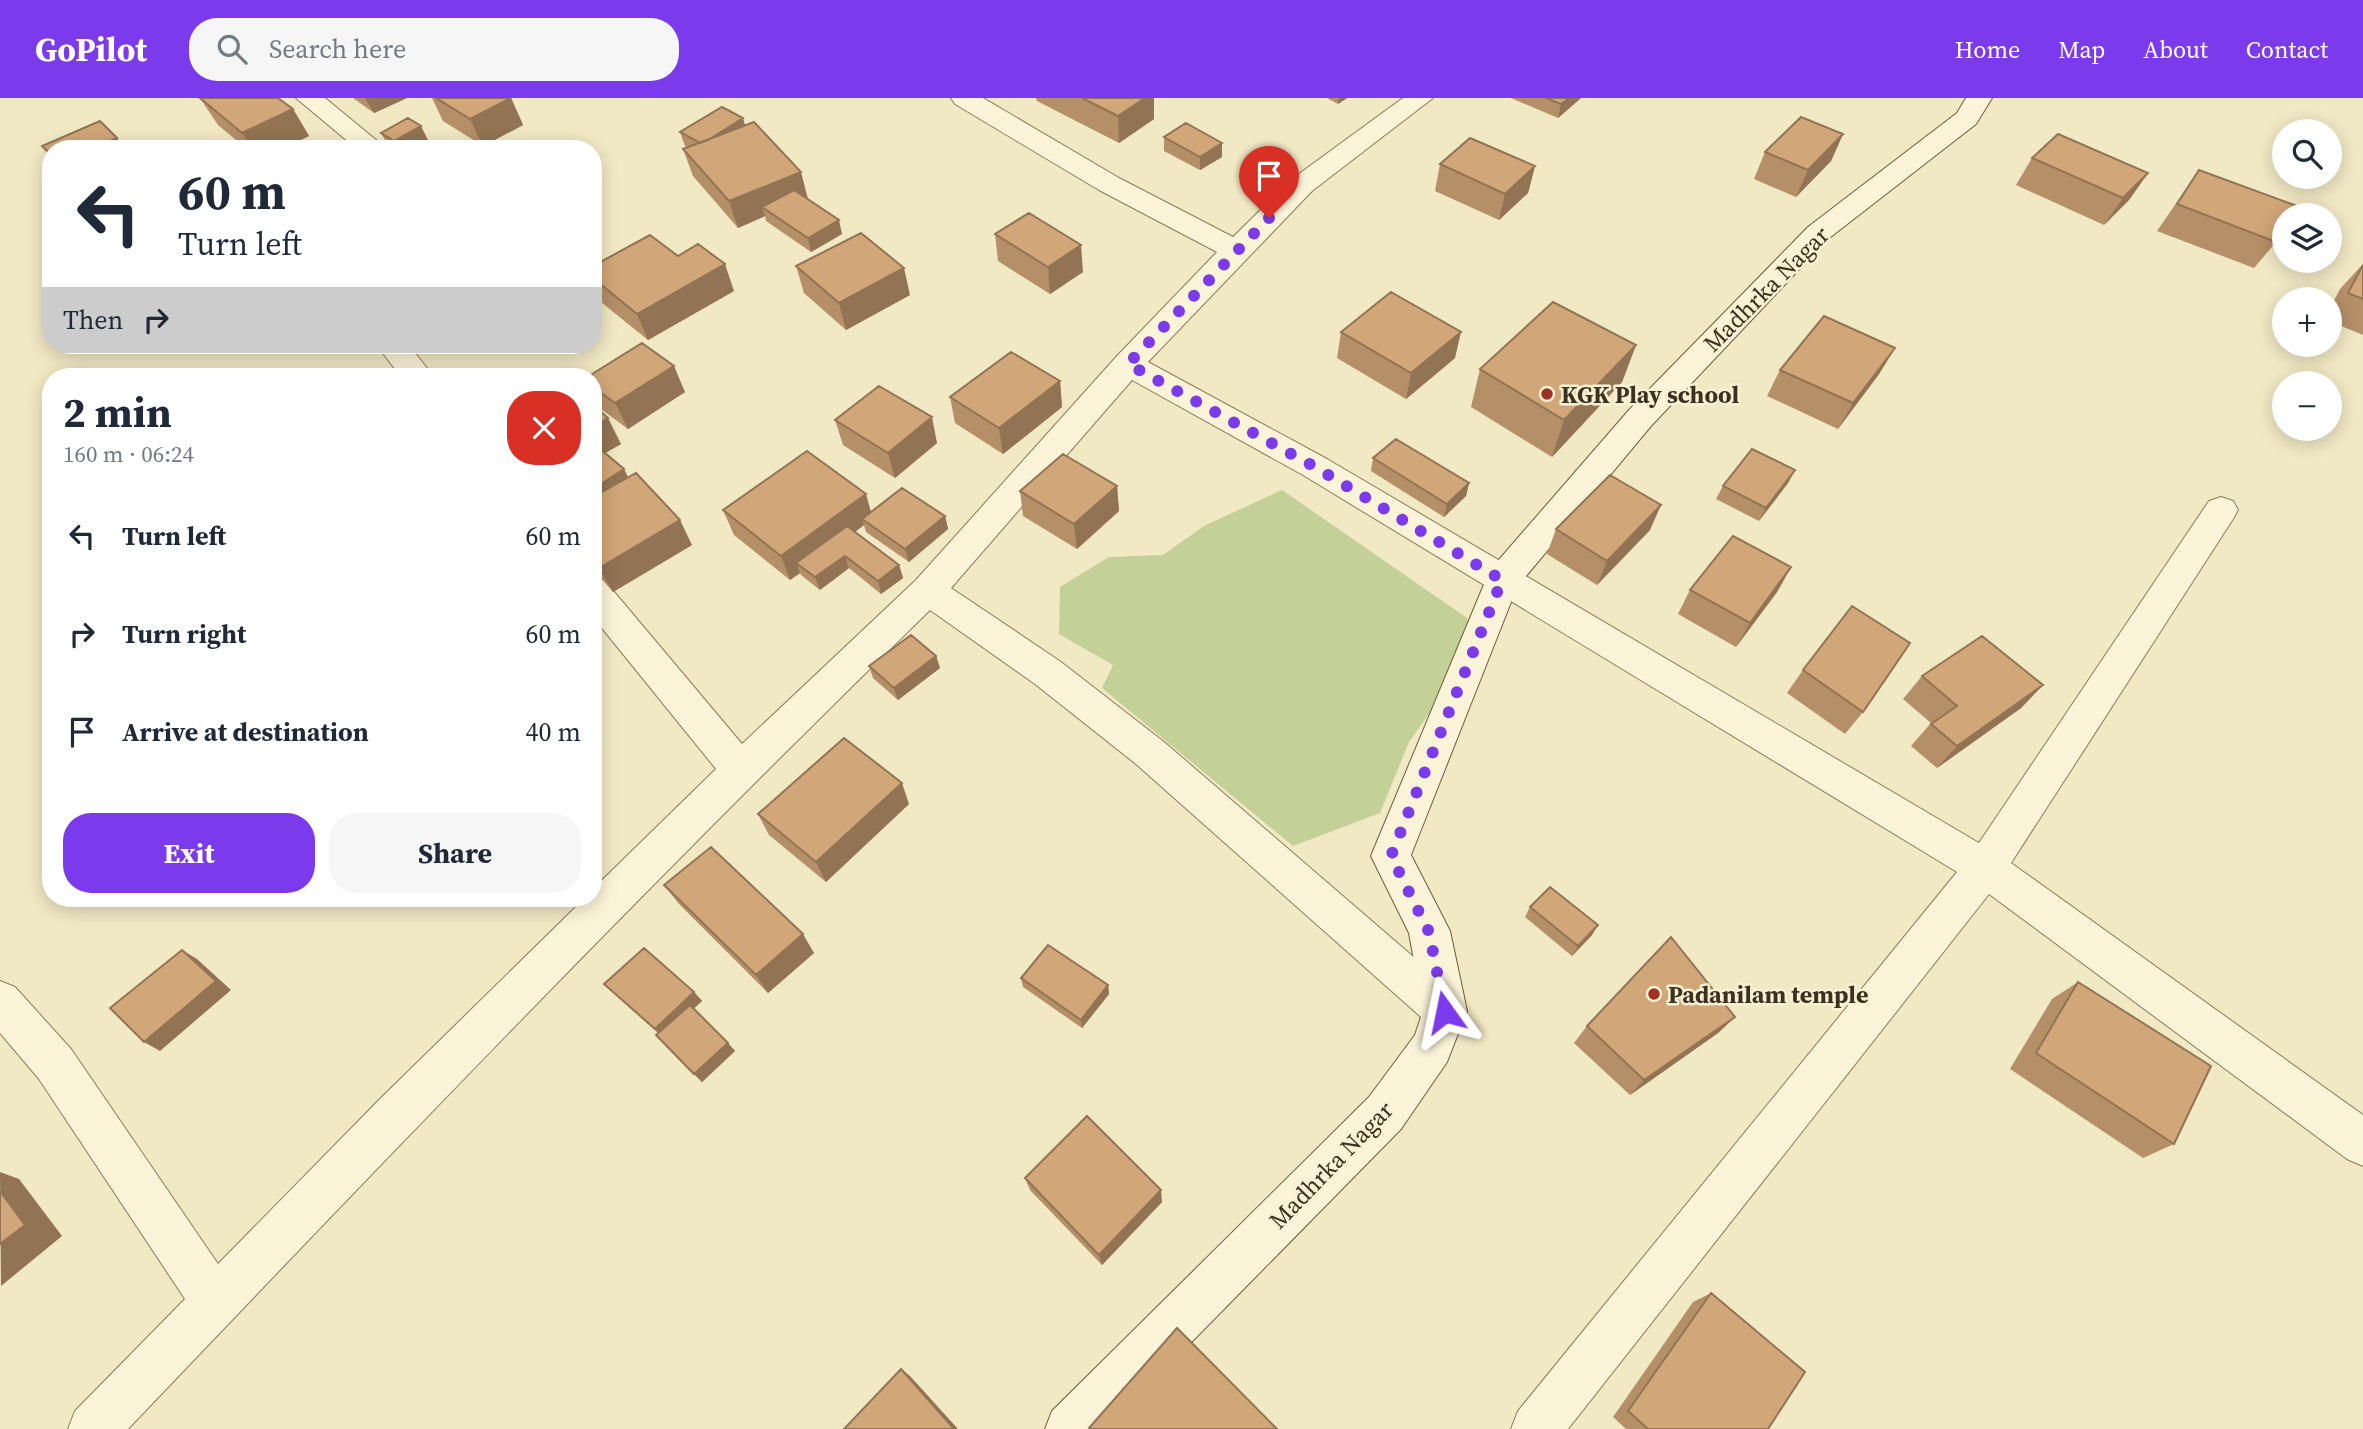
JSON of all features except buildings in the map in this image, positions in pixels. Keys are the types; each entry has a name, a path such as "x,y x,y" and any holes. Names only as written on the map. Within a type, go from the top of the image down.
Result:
{"street":[{"path":"309,98 363,140"},
{"path":"964,98 1110,184 1236,250"},
{"path":"93,1429 397,1115 740,770 928,590 1128,364 1236,250 1302,186 1420,98"},
{"name":"Madhrka Nagar","path":"1070,1429 1385,1113 1432,1047 1445,1012 1429,932 1391,856 1502,580 1640,418 1818,233 1967,118 1979,98"},
{"path":"399,354 410,368"},
{"path":"1128,364 1315,467 1985,868 2363,1143"},
{"path":"1536,1429 1985,868 2221,510"},
{"path":"928,590 1048,673 1150,753 1445,1012"},
{"path":"602,602 740,770"},
{"path":"0,1001 55,1064 216,1303"}],"green space":[{"path":"1282,490 1467,618 1477,646 1409,742 1380,813 1293,846 1102,688 1113,665 1059,634 1060,587 1109,557 1163,555 1204,526"}],"place":[{"name":"KGK Play school","path":"1547,394"},
{"name":"Padanilam temple","path":"1654,994"}],"route":[{"path":"1269,218 1128,364 1315,467 1502,580 1391,856 1429,932 1445,1012"}]}
